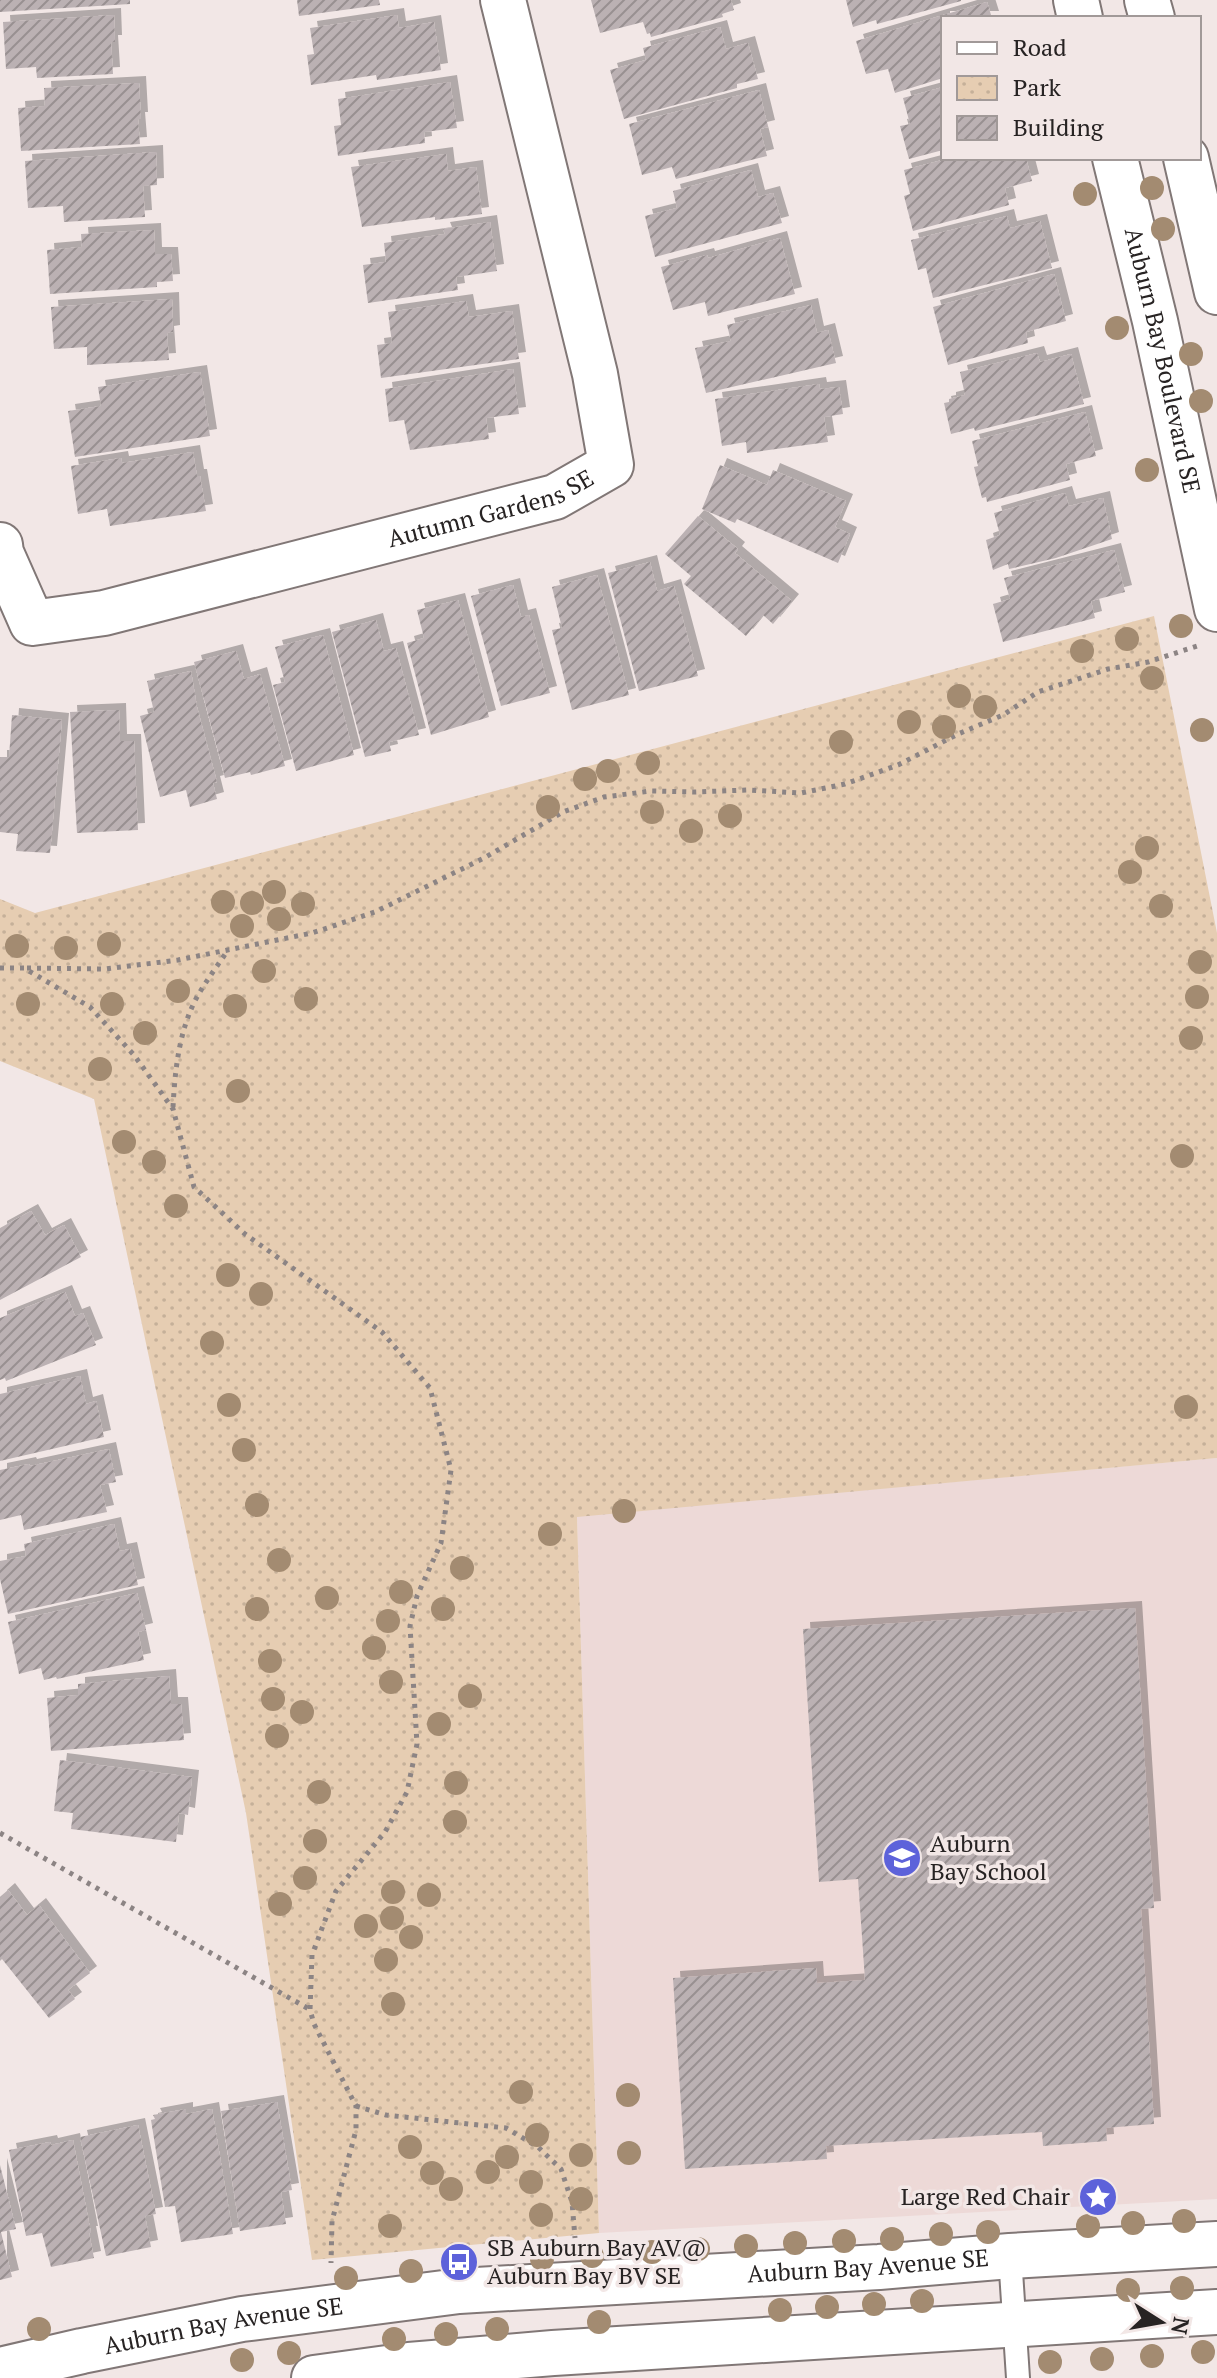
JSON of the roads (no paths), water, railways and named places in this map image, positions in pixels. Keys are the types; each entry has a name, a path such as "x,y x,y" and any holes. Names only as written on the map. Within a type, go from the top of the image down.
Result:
{"street":[{"name":"Autumn Gardens SE","path":"0,545 32,623 104,613 555,497 611,465 595,374 503,0"},
{"name":"Auburn Bay Boulevard SE","path":"1115,160 1155,321 1210,627"},
{"path":"1186,160 1217,292"},
{"name":"Auburn Bay Avenue SE","path":"0,2370 242,2319 459,2291 1217,2244"},
{"path":"314,2378 409,2365 553,2353 1217,2312"}],"lane":[{"path":"1010,2256 1018,2378"}],"place":[{"name":"Auburn Bay School","path":"902,1858"},
{"name":"Large Red Chair","path":"1098,2197"},
{"name":"SB Auburn Bay AV@ Auburn Bay BV SE","path":"459,2262"}]}
